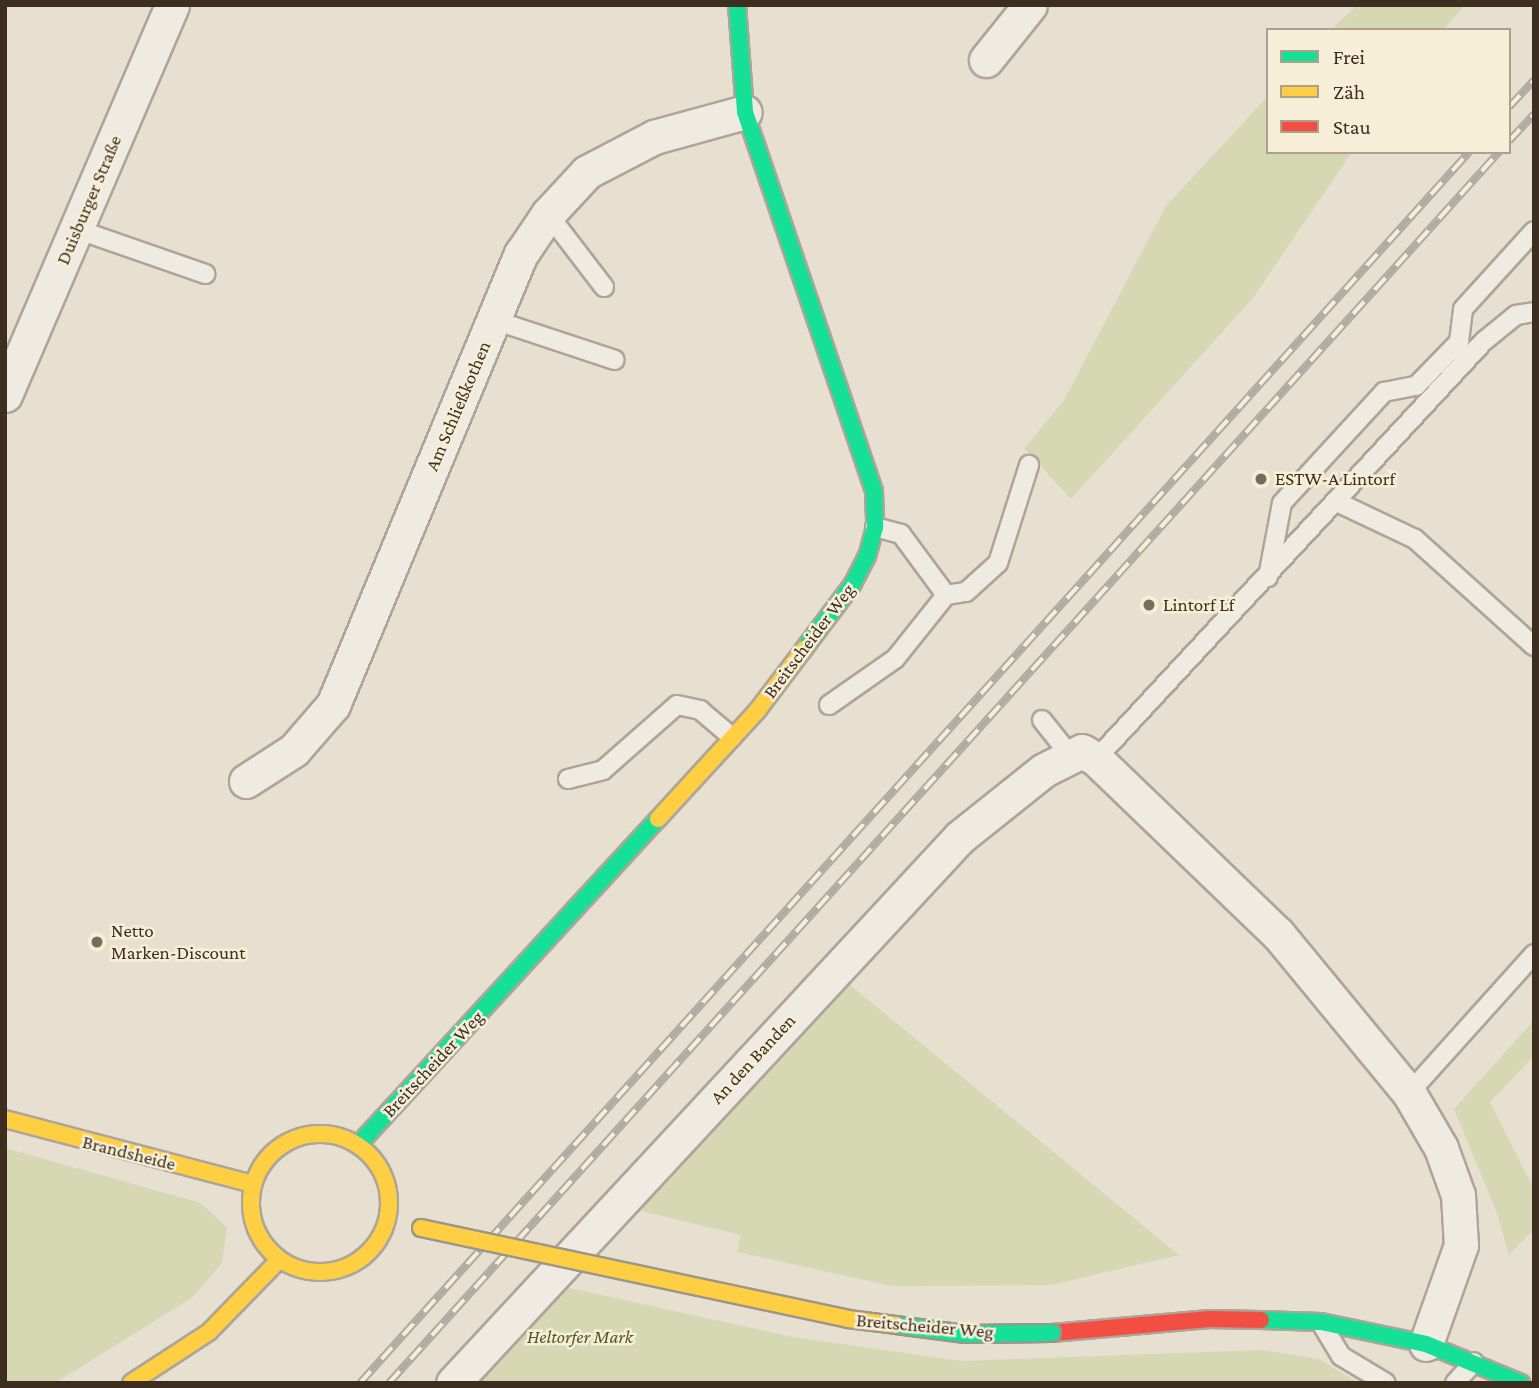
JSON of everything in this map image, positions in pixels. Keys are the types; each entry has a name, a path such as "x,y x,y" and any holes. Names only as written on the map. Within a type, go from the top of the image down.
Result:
{"main road":[{"name":"Breitscheider Weg","path":"358,1145 732,737 852,585 867,556 875,527 874,491 859,433 745,111 737,5"},
{"name":"Brandsheide","path":"5,1119 253,1184"},
{"path":"337,1135 358,1145 384,1178 388,1222 376,1246 356,1264 330,1273 303,1272 279,1260 254,1226 253,1184 268,1157 294,1138 337,1135"},
{"name":"Breitscheider Weg","path":"388,1222 848,1320 965,1334 1052,1333 1209,1319 1321,1322 1426,1344 1521,1383"},
{"path":"131,1383 209,1332 279,1260"}],"street":[{"name":"Duisburger Straße","path":"5,395 172,5"},
{"path":"986,60 1030,5"},
{"name":"Am Schließkothen","path":"246,781 294,750 333,705 522,254 548,215 587,172 654,137 745,111"},
{"path":"1083,756 1278,934 1409,1093 1441,1148 1458,1195 1461,1245 1426,1344"},
{"name":"An den Banden","path":"453,1383 960,837 1083,756"}],"lane":[{"path":"548,215 604,287"},
{"path":"76,229 205,274"},
{"path":"1268,577 1282,503 1384,392 1416,386 1459,342 1463,309 1534,231"},
{"path":"1042,720 1083,756 1268,577 1484,341 1516,315 1534,312"},
{"path":"494,320 615,360"},
{"path":"829,705 895,659 946,595 966,592 998,564 1029,465"},
{"path":"1337,502 1415,540 1534,646"},
{"path":"875,527 901,534 946,595"},
{"path":"568,779 603,770 677,705 700,710 732,737"},
{"path":"1409,1093 1534,954"},
{"path":"1321,1322 1341,1356 1386,1383"},
{"path":"1455,1383 1474,1362"}],"green space":[{"path":"1357,5 1465,5 1445,28 1333,28"},
{"path":"1266,98 1266,154 1351,154 1253,298 1071,499 1024,448 1063,402 1166,206"},
{"path":"844,980 1179,1255 1051,1285 892,1286 737,1252 741,1235 629,1208"},
{"path":"1534,1020 1534,1056 1490,1102 1534,1189 1534,1229 1509,1255 1497,1213 1454,1109"},
{"path":"5,1148 201,1203 227,1228 222,1263 193,1297 55,1383 5,1383"},
{"name":"Heltorfer Mark","path":"565,1287 793,1337 961,1361 1262,1350 1319,1359 1358,1383 476,1383"}],"railway":[{"path":"1511,105 1534,80"},
{"path":"1511,139 1534,114"},
{"path":"360,1383 1467,154"},
{"path":"389,1383 1497,154"}],"traffic: fast":[{"path":"737,5 745,112 874,491 875,527 867,556 852,585 804,649"},
{"path":"358,1145 658,819"},
{"path":"1261,1320 1321,1322 1426,1344 1521,1383"},
{"path":"896,1325 965,1334 1052,1333"}],"traffic: slow":[{"path":"658,819 757,711 804,649"},
{"path":"5,1119 252,1184"},
{"path":"320,1134 347,1139 369,1154 384,1176 389,1203 384,1230 369,1252 347,1267 320,1272 293,1267 271,1252 256,1230 251,1203 256,1176 271,1154 293,1139 320,1134"},
{"path":"421,1228 848,1319 896,1325"},
{"path":"131,1383 209,1332 279,1260"}],"traffic: jam":[{"path":"1052,1333 1209,1319 1261,1320"}],"place":[{"name":"ESTW-A Lintorf","path":"1261,479"},
{"name":"Lintorf Lf","path":"1149,605"},
{"name":"Netto Marken-Discount","path":"97,942"}]}
